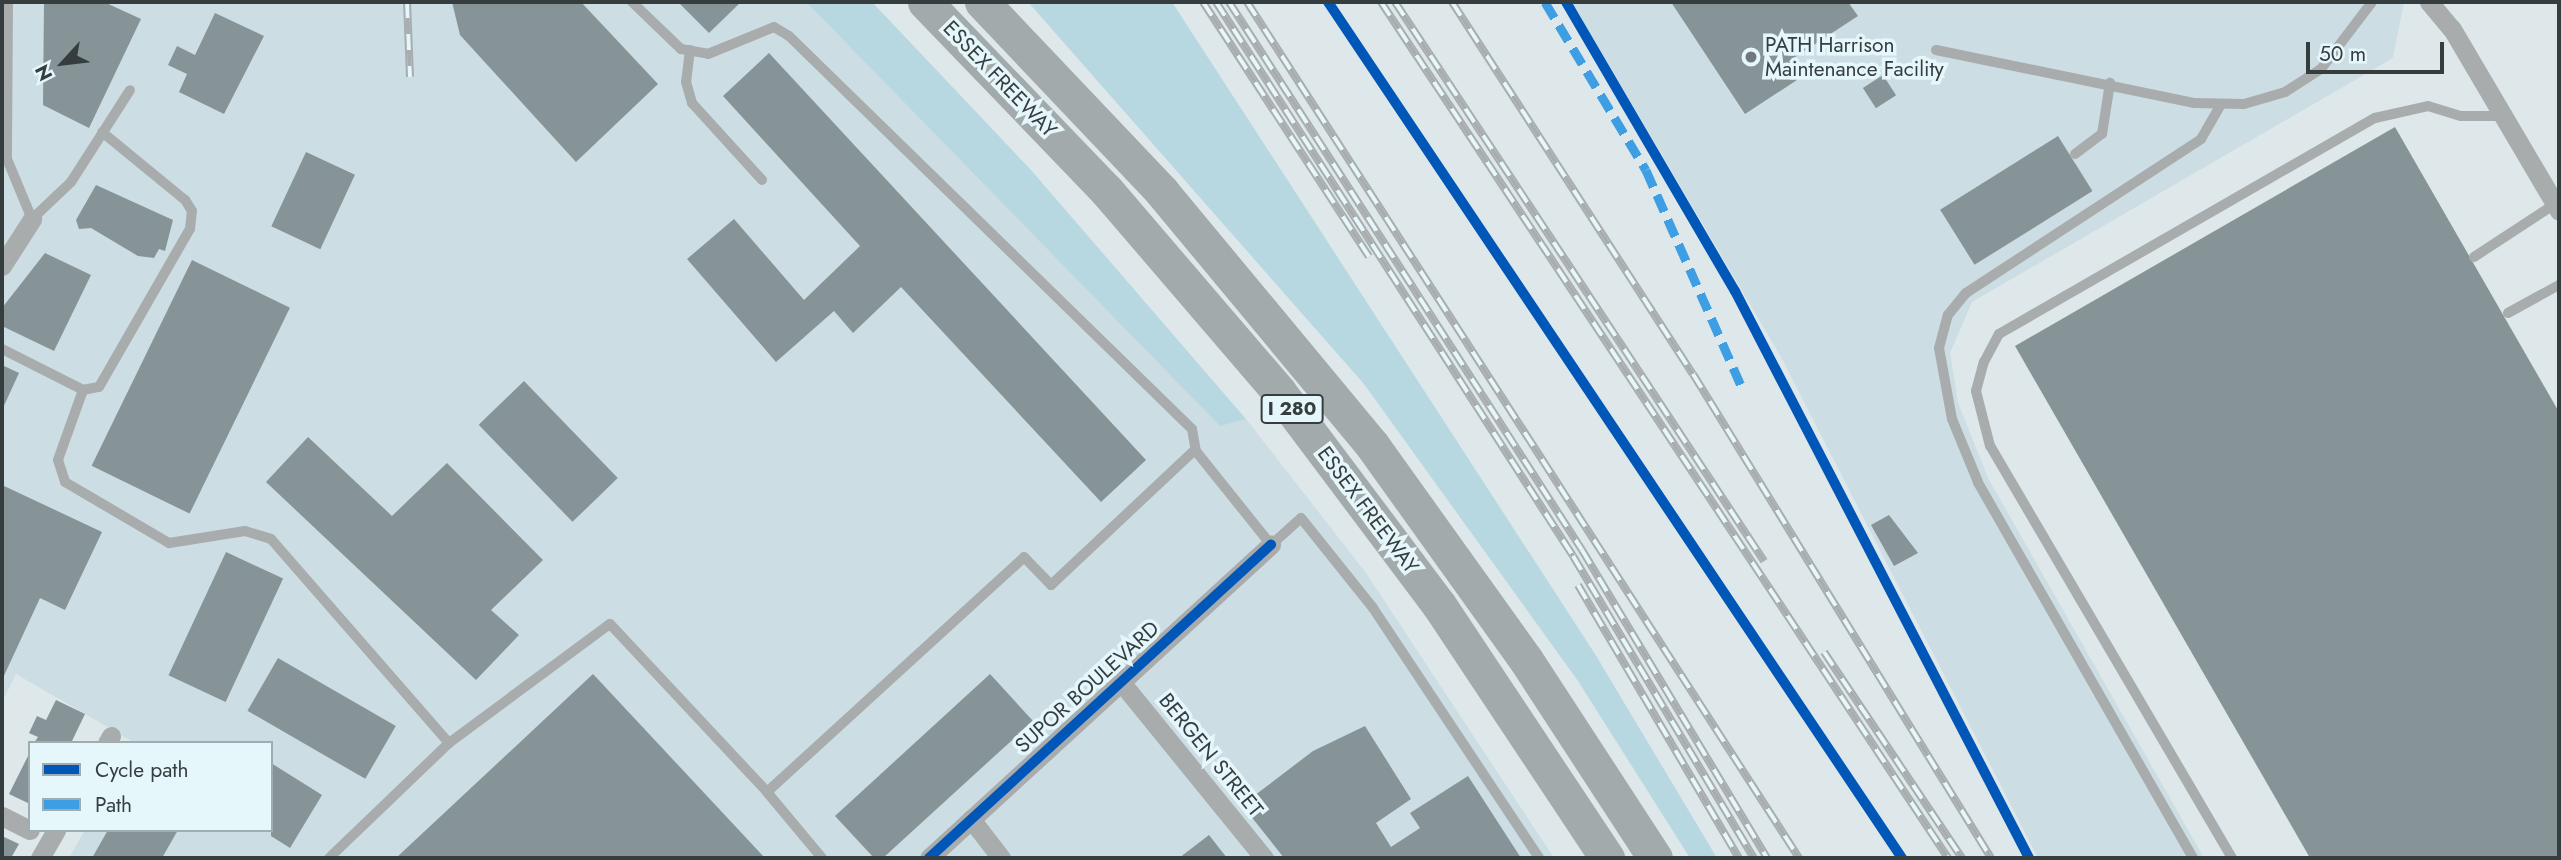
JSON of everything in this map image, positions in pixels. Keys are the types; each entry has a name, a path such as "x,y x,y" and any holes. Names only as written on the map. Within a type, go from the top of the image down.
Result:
{"highway":[{"name":"ESSEX FREEWAY","path":"925,2 1106,190 1279,392 1438,605 1607,858"},
{"name":"ESSEX FREEWAY","path":"982,2 1180,211 1364,434 1526,660 1656,858"}],"street":[{"path":"2429,2 2504,116 2557,207"},
{"path":"2,266 32,219"},
{"name":"SUPOR BOULEVARD","path":"929,858 1271,545"},
{"name":"BERGEN STREET","path":"1121,682 1264,858"},
{"path":"2,816 28,829"},
{"path":"971,819 1001,858"},
{"path":"40,858 53,835"}],"lane":[{"path":"8,2 7,159 32,219 71,182 130,90"},
{"path":"632,2 690,50 708,54 774,27 789,36 1192,429 1196,452 1271,545"},
{"path":"1936,50 2221,105 2270,98 2312,76 2338,52 2372,2"},
{"path":"690,50 686,82 692,103 762,180"},
{"path":"2075,154 2104,131 2110,83"},
{"path":"2193,858 1978,482 1952,419 1939,348 1946,320 1966,293 2201,139 2221,105"},
{"path":"2232,858 1990,446 1976,391 1984,362 1999,334 2375,118 2428,106 2461,116 2504,116"},
{"path":"102,132 185,200 192,221 107,378 83,390 58,460 65,482 169,542 245,531 271,540 449,743"},
{"path":"2474,257 2557,207"},
{"path":"2508,313 2559,285"},
{"path":"2,349 83,390"},
{"path":"767,792 1024,557 1051,585 1196,452"},
{"name":"SUPOR BOULEVARD","path":"1271,545 1301,518 1373,608 1539,858"},
{"path":"329,858 449,743 610,624 767,792 822,858"}],"shaded area":[{"path":"2,2 806,2 1220,425 1246,419 1366,573 1554,858 69,858 84,832 273,832 273,741 132,741 16,674 2,702"},
{"path":"806,2 872,2 1031,170 1246,419 1220,426"},
{"path":"1028,2 1172,2 1595,654 1717,858 1690,858 1578,681 1364,384"},
{"path":"1572,2 2404,2 2393,58 1972,302 1950,353 1958,403 1988,478 2204,858 2038,858 1781,357"}],"building":[{"path":"44,2 104,2 141,19 89,128 43,105"},
{"path":"452,2 581,2 658,84 576,162 460,35"},
{"path":"678,2 741,2 709,33"},
{"name":"PATH Harrison Maintenance Facility","path":"1671,2 1848,2 1858,16 1789,61 1800,78 1745,114"},
{"path":"215,13 264,36 224,114 179,92 187,74 168,65 177,46 195,55"},
{"path":"769,53 1146,460 1101,502 901,287 853,333 834,311 776,362 687,259 734,219 804,300 860,246 723,96"},
{"path":"1883,75 1896,95 1876,108 1863,88"},
{"path":"2395,127 2559,412 2559,858 2310,858 2015,346"},
{"path":"2058,136 2092,191 1975,265 1940,210"},
{"path":"306,152 355,175 320,249 271,226"},
{"path":"96,185 173,220 165,251 159,249 154,258 138,256 91,228 79,229 76,220"},
{"path":"45,253 91,275 54,351 2,326 2,308"},
{"path":"192,260 290,308 190,514 92,466"},
{"path":"2,365 19,373 2,410"},
{"path":"524,381 618,478 572,522 479,425"},
{"path":"308,437 392,516 447,463 543,560 491,610 519,635 476,680 266,482"},
{"path":"2,485 102,532 65,610 40,598 2,680"},
{"path":"1889,515 1918,553 1894,566 1871,525"},
{"path":"226,552 283,579 226,702 169,675"},
{"path":"278,658 396,726 365,779 248,711"},
{"path":"593,674 765,858 396,858"},
{"path":"990,674 1033,721 883,858 874,858 835,816"},
{"path":"56,700 85,714 72,741 35,741 38,737 29,733 37,716 46,720"},
{"path":"1365,726 1411,799 1376,823 1391,847 1420,828 1410,813 1468,776 1521,858 1284,858 1242,805 1313,751"},
{"path":"28,756 28,803 9,794"},
{"path":"273,764 322,795 290,848 271,836"},
{"path":"107,832 177,832 162,858 92,858"},
{"path":"1209,835 1227,858 1179,858"},
{"path":"2,836 19,844 11,858 2,858"}],"railway":[{"path":"407,2 410,77"},
{"path":"1203,2 1369,257"},
{"path":"1216,2 1573,556 1754,858"},
{"path":"1229,2 1582,550 1767,858"},
{"path":"1247,2 1799,858"},
{"path":"1328,2 1902,858"},
{"path":"1381,2 1948,858"},
{"path":"1395,2 1764,561"},
{"path":"1452,2 1693,374 1991,858"},
{"path":"1566,2 1735,291 2029,858"},
{"path":"1578,585 1739,858"},
{"path":"1824,652 1962,858"}],"marked path":[{"path":"1545,2 1646,170 1741,385"}],"cycle path":[{"path":"1328,2 1902,858"},
{"path":"1566,2 1735,291 2029,858"},
{"path":"929,858 1271,545"}],"place":[{"name":"PATH Harrison Maintenance Facility","path":"1751,57"}]}
